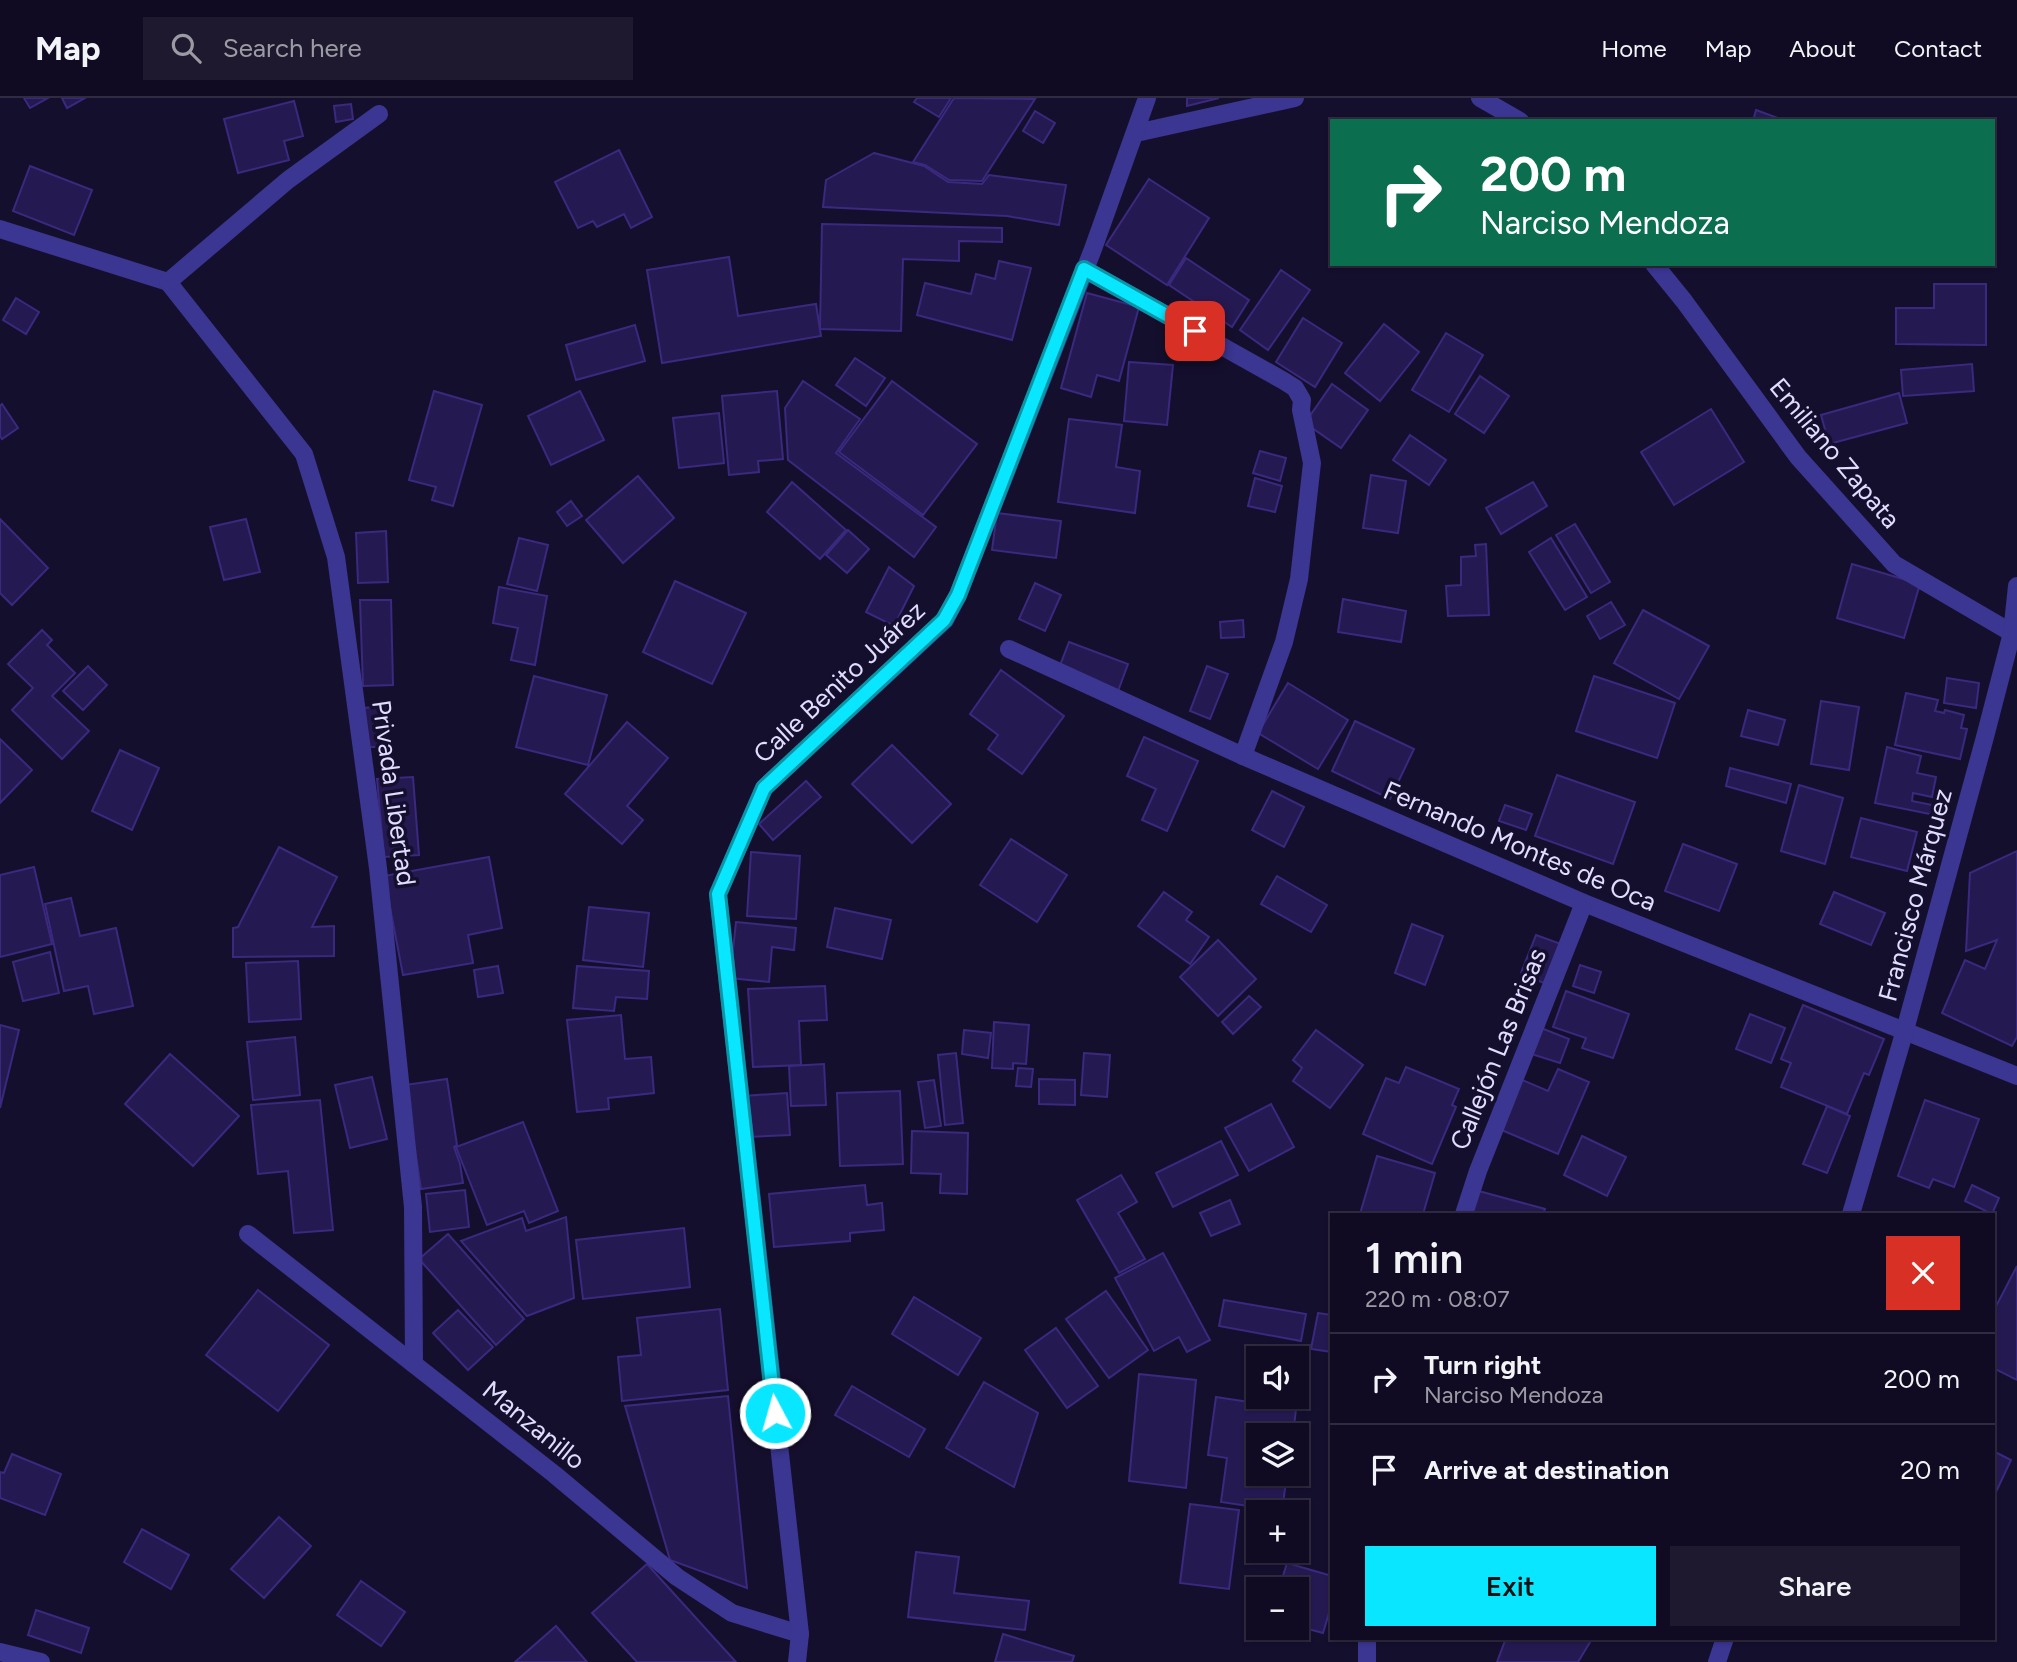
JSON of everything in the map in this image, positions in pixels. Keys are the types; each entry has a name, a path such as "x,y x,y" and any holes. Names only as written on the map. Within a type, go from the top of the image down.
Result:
{"street":[{"name":"Calle Benito Juárez","path":"797,1662 800,1634 718,894 764,788 944,620 958,595 1136,134 1147,98"},
{"path":"1136,134 1295,98"},
{"path":"1480,98 1517,119"},
{"path":"0,229 168,282 288,180 379,114"},
{"name":"Emiliano Zapata","path":"1656,266 1798,457 1894,564 2012,633"},
{"path":"1084,269 1284,381 1295,388 1302,400 1301,410 1312,463 1299,579 1284,642 1243,756"},
{"name":"Privada Libertad","path":"168,282 304,454 336,557 378,868 413,1206 414,1364"},
{"name":"Francisco Márquez","path":"1851,1213 1905,1030 2012,633 2017,586"},
{"name":"Fernando Montes de Oca","path":"1009,649 1243,756 1584,903 2017,1076"},
{"name":"Callejón Las Brisas","path":"1464,1213 1478,1171 1584,903"},
{"name":"Manzanillo","path":"248,1234 554,1474 677,1577 732,1613 800,1634"},
{"path":"1367,1640 1367,1662"},
{"path":"1717,1662 1724,1640"},
{"path":"0,1652 41,1662"}],"building":[{"path":"24,98 48,98 30,108"},
{"path":"62,98 85,98 67,108"},
{"path":"917,98 951,98 939,117 914,102"},
{"path":"954,98 1035,99 982,181 949,180 925,165 913,162"},
{"path":"1187,98 1219,98 1187,106"},
{"path":"294,101 303,136 284,141 289,160 238,173 224,119"},
{"path":"351,104 353,119 336,122 334,106"},
{"path":"1756,110 1781,119 1754,119"},
{"path":"1035,111 1055,123 1043,143 1023,131"},
{"path":"619,150 652,217 631,228 624,214 597,227 593,221 578,228 555,182"},
{"path":"874,153 924,166 948,182 982,184 989,175 1066,185 1059,225 1007,216 823,207 826,180"},
{"path":"30,166 92,190 74,235 13,211"},
{"path":"1149,179 1209,218 1167,285 1106,245"},
{"path":"822,224 1002,228 1002,242 959,241 959,261 903,259 901,331 820,329"},
{"path":"729,257 738,316 816,304 821,336 662,363 647,270"},
{"path":"1186,258 1249,300 1232,327 1169,285"},
{"path":"999,261 1031,268 1012,340 917,315 925,283 971,294 976,274 995,279"},
{"path":"1281,270 1310,290 1268,350 1240,330"},
{"path":"1934,284 1986,284 1986,345 1896,344 1896,308 1934,308"},
{"path":"1087,293 1139,307 1119,381 1097,375 1091,397 1061,388"},
{"path":"16,298 39,312 26,334 3,320"},
{"path":"1303,318 1342,343 1315,387 1276,362"},
{"path":"1384,324 1419,352 1380,401 1345,373"},
{"path":"635,325 645,361 576,380 566,345"},
{"path":"1446,333 1483,355 1449,412 1412,390"},
{"path":"855,358 885,378 866,406 836,385"},
{"path":"1129,362 1173,365 1167,425 1124,421"},
{"path":"1972,364 1974,391 1903,396 1901,370"},
{"path":"1480,376 1509,396 1484,433 1455,414"},
{"path":"803,381 860,419 836,453 936,527 914,557 788,460 785,408"},
{"path":"892,381 977,444 923,515 839,452"},
{"path":"1332,384 1368,410 1341,448 1305,423"},
{"path":"434,391 482,405 453,506 432,500 436,487 409,480"},
{"path":"580,391 604,440 551,465 528,416"},
{"path":"777,391 783,459 758,461 759,472 729,475 722,396"},
{"path":"1899,393 1907,423 1829,444 1821,415"},
{"path":"2,404 18,428 2,439 0,406"},
{"path":"1711,409 1744,462 1674,505 1641,452"},
{"path":"719,413 724,463 679,468 673,418"},
{"path":"1069,419 1122,425 1116,467 1140,471 1135,513 1058,502"},
{"path":"1410,435 1446,460 1429,485 1393,460"},
{"path":"1260,451 1286,458 1280,481 1253,473"},
{"path":"1371,475 1406,481 1398,533 1363,528"},
{"path":"638,476 674,518 623,563 586,520"},
{"path":"1255,478 1282,486 1275,512 1248,506"},
{"path":"792,482 846,530 820,559 767,512"},
{"path":"1533,482 1547,506 1501,534 1486,508"},
{"path":"571,501 582,516 567,526 557,512"},
{"path":"997,513 1061,521 1056,558 992,550"},
{"path":"0,519 48,568 12,605 0,593"},
{"path":"246,519 260,572 224,580 210,527"},
{"path":"1575,524 1610,582 1591,593 1556,535"},
{"path":"848,530 869,549 847,573 826,555"},
{"path":"386,531 388,582 358,583 356,533"},
{"path":"519,538 548,545 537,591 507,584"},
{"path":"1551,538 1587,597 1565,610 1529,552"},
{"path":"1486,544 1489,615 1448,616 1446,586 1461,585 1461,557 1476,556 1475,545"},
{"path":"1852,564 1920,584 1904,638 1837,618"},
{"path":"889,567 914,586 894,626 866,612"},
{"path":"675,581 746,613 712,684 643,652"},
{"path":"1035,583 1061,595 1045,631 1019,619"},
{"path":"499,587 547,596 535,665 511,660 518,628 493,623"},
{"path":"1343,599 1406,611 1401,642 1338,632"},
{"path":"360,600 391,600 393,685 363,686"},
{"path":"1611,602 1625,625 1600,639 1587,616"},
{"path":"1643,610 1709,646 1679,699 1614,663"},
{"path":"1243,620 1244,637 1221,638 1220,622"},
{"path":"42,630 52,640 47,645 75,673 52,696 89,731 62,759 12,710 33,688 8,664"},
{"path":"1069,642 1128,664 1118,691 1059,668"},
{"path":"88,666 107,685 83,710 63,691"},
{"path":"1207,666 1228,674 1210,719 1190,711"},
{"path":"1001,670 1064,716 1022,774 988,749 998,735 970,714"},
{"path":"534,676 607,695 588,765 516,747"},
{"path":"1594,676 1675,703 1657,758 1576,731"},
{"path":"1947,678 1979,683 1976,708 1944,703"},
{"path":"1288,683 1348,720 1318,769 1258,733"},
{"path":"1906,693 1938,700 1935,711 1944,713 1945,710 1964,715 1961,728 1967,729 1960,759 1895,745"},
{"path":"1821,701 1859,707 1849,770 1811,764"},
{"path":"386,706 388,747 366,747 364,708"},
{"path":"1748,710 1785,720 1778,745 1741,736"},
{"path":"1355,721 1414,749 1390,799 1332,771"},
{"path":"627,722 668,758 627,806 643,820 622,844 565,794"},
{"path":"1144,737 1198,761 1167,831 1142,820 1156,789 1127,776"},
{"path":"0,739 32,770 0,803"},
{"path":"892,745 951,804 912,843 852,784"},
{"path":"1887,747 1921,756 1917,773 1936,777 1932,797 1913,793 1912,801 1942,807 1940,816 1875,803"},
{"path":"120,750 159,768 132,830 92,811"},
{"path":"1730,768 1791,784 1786,803 1726,786"},
{"path":"1557,775 1635,802 1613,864 1535,836"},
{"path":"413,777 419,855 384,857 377,779"},
{"path":"806,781 821,797 773,840 759,824"},
{"path":"1799,785 1843,798 1825,864 1781,851"},
{"path":"1272,791 1304,807 1284,847 1252,830"},
{"path":"1505,805 1532,814 1526,830 1499,821"},
{"path":"1861,818 1917,832 1907,871 1851,857"},
{"path":"1011,839 1067,875 1037,922 980,885"},
{"path":"1683,844 1737,864 1719,911 1665,891"},
{"path":"279,847 337,877 312,927 334,926 334,956 233,957 233,928 238,927"},
{"path":"2017,851 2017,1037 2012,1046 1942,1013 1965,960 1985,969 1997,940 1966,951 1970,873"},
{"path":"751,852 800,856 796,919 747,916"},
{"path":"489,857 502,928 468,935 473,963 403,975 384,876"},
{"path":"34,867 52,944 0,957 0,875"},
{"path":"1277,876 1327,905 1311,932 1261,904"},
{"path":"1164,892 1192,912 1186,920 1209,937 1190,964 1138,926"},
{"path":"1834,892 1885,913 1871,945 1820,924"},
{"path":"71,898 80,936 116,928 133,1006 94,1014 88,986 64,991 45,904"},
{"path":"589,907 649,913 643,967 583,960"},
{"path":"835,908 891,920 882,959 827,947"},
{"path":"736,922 796,928 794,950 772,947 769,982 730,978"},
{"path":"1412,924 1443,936 1425,985 1395,973"},
{"path":"1536,935 1561,944 1546,984 1521,973"},
{"path":"1218,940 1256,979 1218,1016 1180,977"},
{"path":"50,952 59,993 23,1001 13,962"},
{"path":"298,961 301,1019 249,1022 246,963"},
{"path":"1580,965 1601,972 1594,993 1573,986"},
{"path":"498,966 503,993 478,997 474,970"},
{"path":"577,966 649,971 647,999 616,997 614,1011 573,1008"},
{"path":"825,986 827,1020 799,1021 801,1065 753,1067 748,989"},
{"path":"1566,991 1629,1014 1613,1058 1582,1048 1586,1038 1553,1027"},
{"path":"1249,996 1261,1007 1233,1034 1222,1022"},
{"path":"1803,1005 1884,1039 1869,1075 1864,1073 1847,1114 1781,1087 1791,1063 1781,1059"},
{"path":"1750,1014 1785,1028 1771,1063 1736,1049"},
{"path":"621,1015 625,1059 651,1057 654,1093 608,1098 609,1109 577,1112 567,1020"},
{"path":"994,1022 1029,1025 1026,1064 1013,1063 1013,1069 992,1068"},
{"path":"0,1025 19,1030 0,1108"},
{"path":"1541,1028 1569,1039 1560,1063 1528,1053"},
{"path":"964,1030 991,1033 988,1058 962,1054"},
{"path":"1316,1030 1363,1065 1330,1108 1293,1081 1302,1068 1293,1060"},
{"path":"295,1037 300,1095 253,1100 247,1042"},
{"path":"956,1053 963,1123 945,1125 938,1055"},
{"path":"1084,1053 1110,1055 1107,1097 1081,1095"},
{"path":"170,1054 239,1116 193,1166 125,1104"},
{"path":"824,1064 826,1105 791,1106 789,1066"},
{"path":"1406,1067 1459,1089 1452,1105 1456,1107 1432,1164 1363,1134 1386,1078 1399,1083"},
{"path":"1018,1068 1033,1069 1031,1087 1016,1086"},
{"path":"1558,1069 1589,1082 1558,1154 1499,1129 1520,1079 1548,1091"},
{"path":"372,1077 387,1139 350,1148 335,1085"},
{"path":"447,1079 457,1145 454,1147 463,1183 421,1189 405,1085"},
{"path":"1039,1079 1075,1080 1075,1105 1039,1104"},
{"path":"934,1080 941,1126 925,1128 918,1082"},
{"path":"900,1091 903,1164 840,1166 837,1093"},
{"path":"787,1093 790,1135 746,1137 743,1096"},
{"path":"320,1100 333,1230 294,1233 288,1171 258,1174 251,1105"},
{"path":"1925,1100 1979,1119 1954,1187 1933,1179 1929,1188 1898,1176"},
{"path":"1271,1104 1294,1147 1249,1171 1225,1128"},
{"path":"1827,1106 1850,1116 1827,1173 1803,1164"},
{"path":"523,1122 558,1211 529,1223 524,1211 487,1225 456,1147"},
{"path":"912,1131 968,1133 967,1194 940,1193 941,1174 911,1173"},
{"path":"1582,1136 1626,1157 1607,1196 1564,1175"},
{"path":"1221,1141 1238,1175 1173,1207 1156,1173"},
{"path":"1377,1156 1435,1173 1423,1213 1360,1213"},
{"path":"1121,1175 1137,1202 1118,1213 1145,1259 1119,1273 1077,1200"},
{"path":"865,1185 867,1205 882,1203 884,1230 850,1233 850,1241 774,1247 769,1194"},
{"path":"1972,1185 1999,1198 1992,1213 1965,1201"},
{"path":"465,1190 469,1227 430,1232 426,1194"},
{"path":"1475,1190 1545,1209 1543,1213 1469,1213"},
{"path":"1230,1200 1240,1224 1211,1236 1200,1213"},
{"path":"566,1217 574,1298 527,1316 461,1241 522,1218 526,1231"},
{"path":"684,1228 690,1287 583,1299 576,1240"},
{"path":"448,1234 524,1319 496,1345 419,1259"},
{"path":"1163,1253 1210,1340 1187,1352 1179,1337 1154,1351 1115,1278"},
{"path":"2017,1266 2017,1380 1995,1369 1995,1308"},
{"path":"258,1290 329,1345 278,1411 206,1355"},
{"path":"1106,1291 1148,1350 1109,1378 1066,1319"},
{"path":"914,1297 981,1338 958,1375 892,1334"},
{"path":"1224,1300 1306,1314 1301,1341 1219,1326"},
{"path":"720,1309 728,1390 622,1401 618,1357 641,1355 637,1318"},
{"path":"458,1310 493,1347 468,1370 433,1333"},
{"path":"1318,1313 1330,1315 1330,1352 1311,1349"},
{"path":"1056,1328 1098,1386 1067,1408 1025,1350"},
{"path":"1139,1374 1196,1380 1186,1488 1129,1481"},
{"path":"984,1382 1038,1413 1014,1487 946,1448"},
{"path":"852,1386 925,1429 909,1457 835,1415"},
{"path":"728,1396 747,1588 670,1560 625,1406"},
{"path":"1216,1397 1246,1402 1246,1409 1296,1409 1294,1423 1246,1423 1246,1486 1285,1486 1283,1500 1246,1500 1246,1506 1221,1502 1227,1458 1208,1455"},
{"path":"1995,1452 2011,1460 1995,1491"},
{"path":"12,1454 61,1474 45,1515 0,1498 0,1472 4,1473"},
{"path":"1190,1504 1239,1510 1229,1589 1180,1583"},
{"path":"279,1517 311,1546 264,1598 231,1569"},
{"path":"142,1529 189,1555 171,1589 124,1562"},
{"path":"916,1552 959,1557 954,1593 1029,1601 1025,1630 908,1617"},
{"path":"1287,1563 1330,1575 1330,1610 1323,1633 1309,1629 1309,1577 1283,1577"},
{"path":"647,1564 736,1662 637,1662 592,1613"},
{"path":"361,1581 405,1612 381,1646 337,1615"},
{"path":"36,1610 89,1628 81,1653 28,1635"},
{"path":"556,1626 587,1662 515,1662"},
{"path":"1003,1634 1074,1656 1072,1662 995,1662"},
{"path":"1505,1640 1591,1640 1578,1662 1497,1662"}],"route":[{"path":"775,1413 718,894 764,788 944,620 958,595 1084,269 1195,331"}]}
